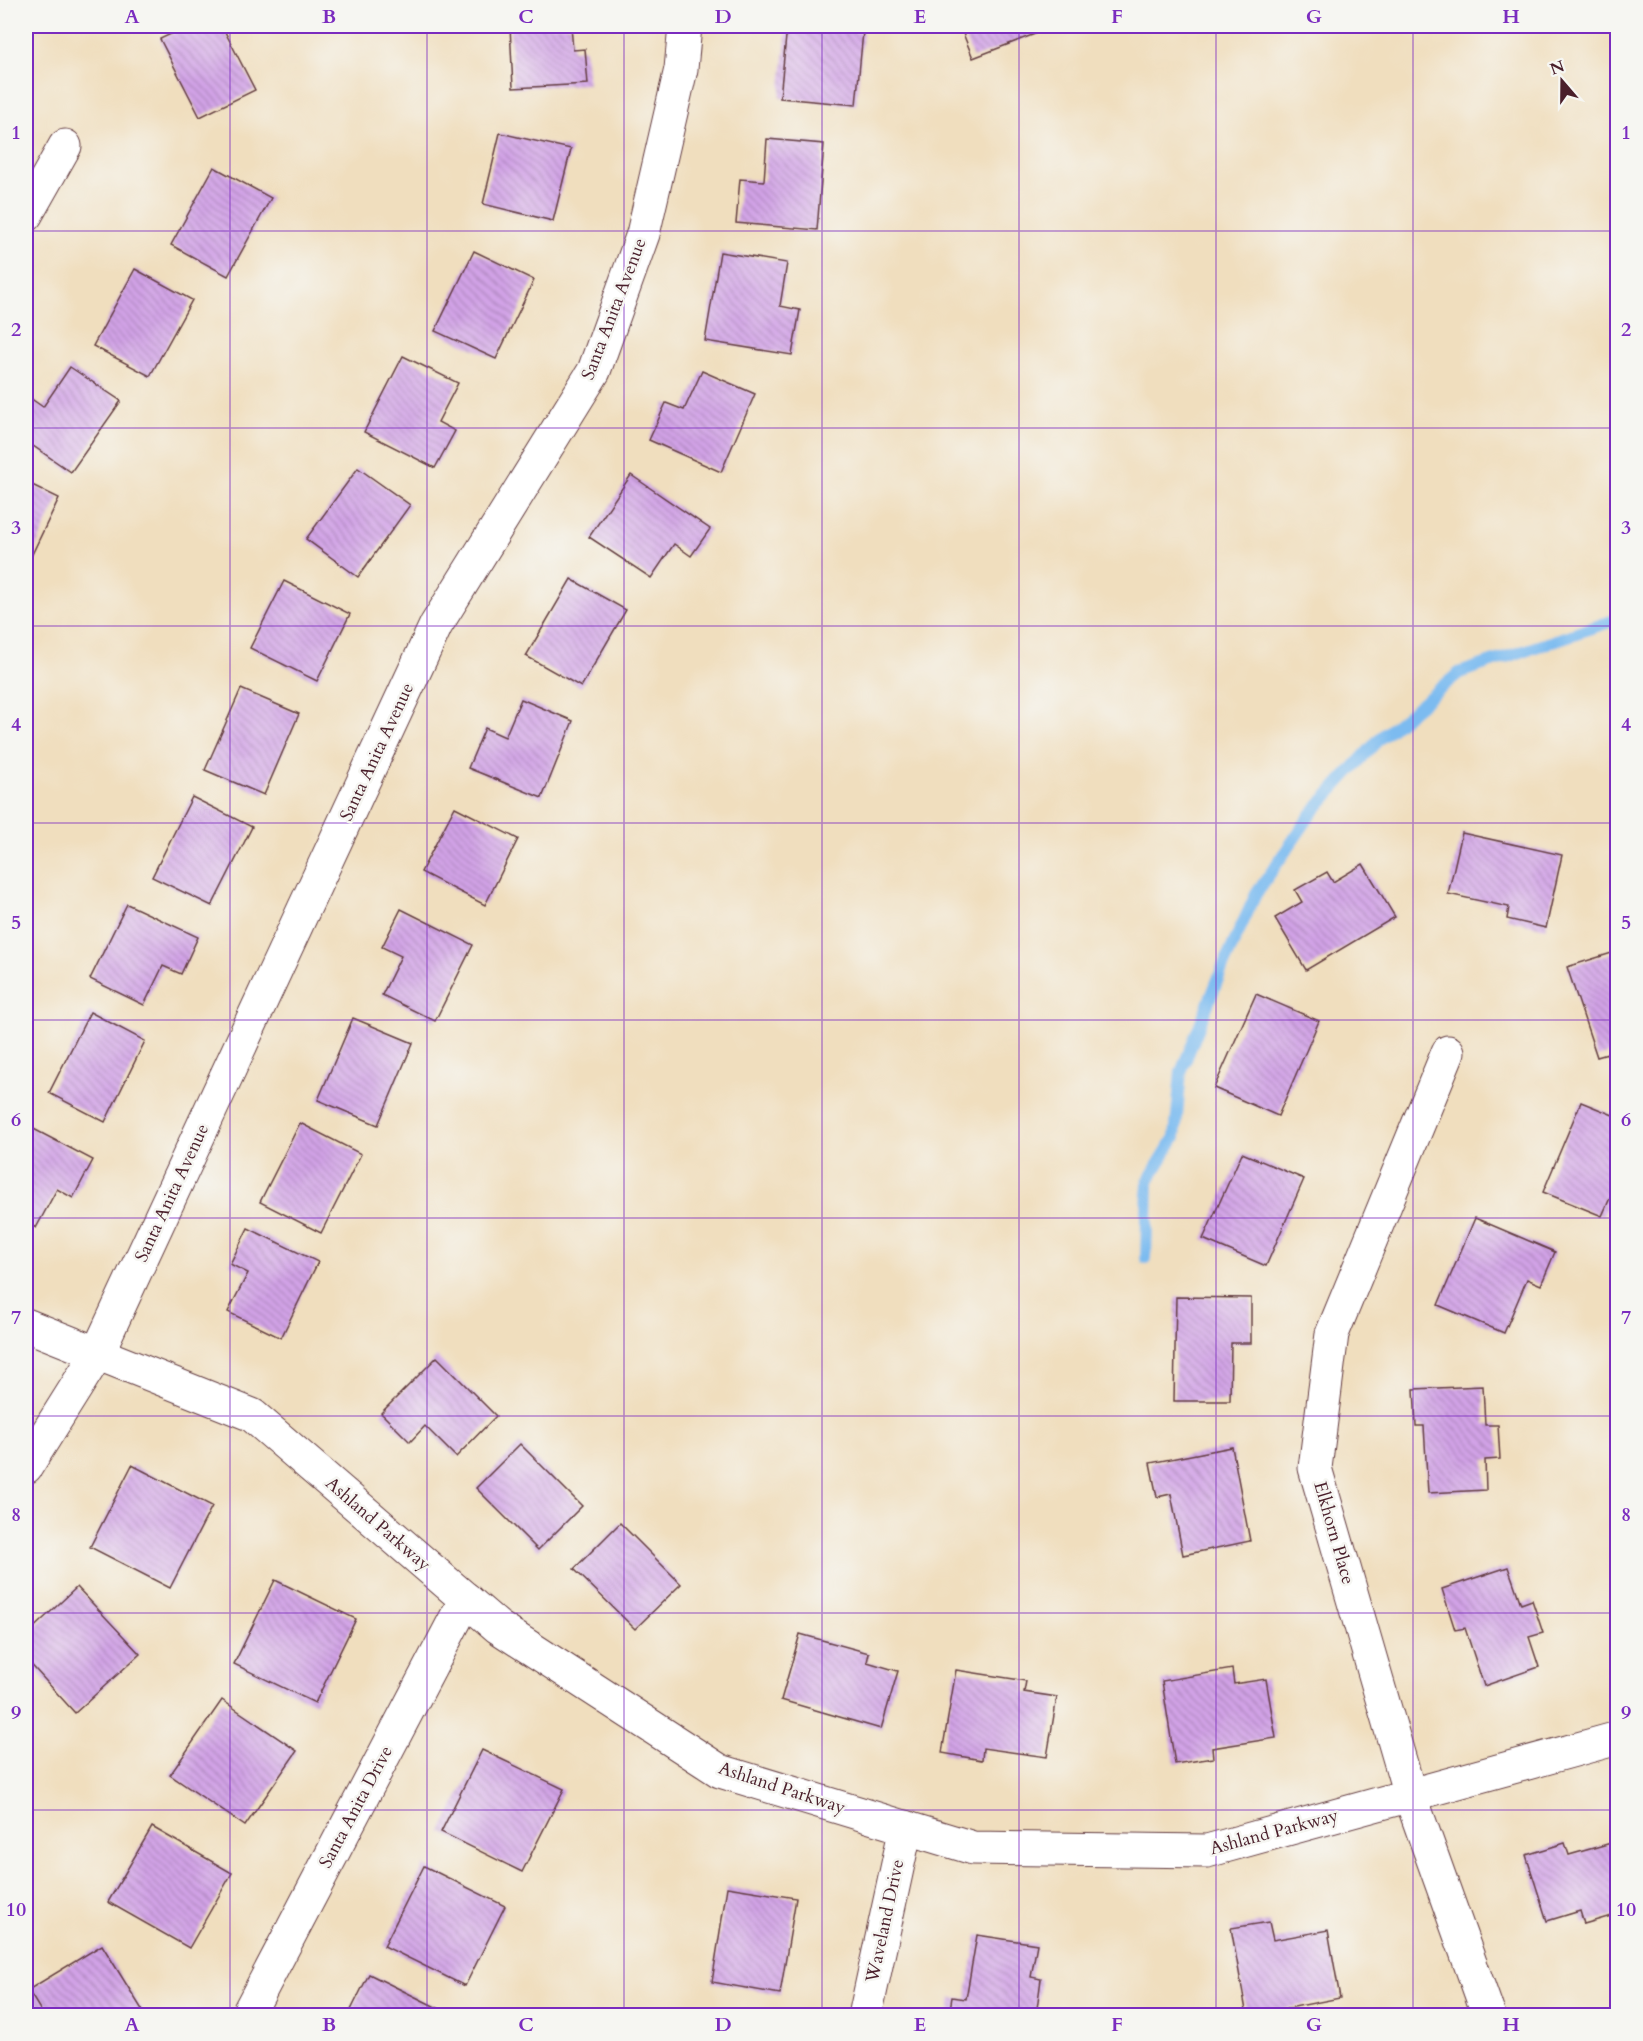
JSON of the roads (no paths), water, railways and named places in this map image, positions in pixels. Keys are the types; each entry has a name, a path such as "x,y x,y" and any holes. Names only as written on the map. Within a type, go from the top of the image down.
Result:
{"street":[{"name":"Santa Anita Avenue","path":"26,1467 97,1354 436,625 594,371 643,234 681,69 685,26"},
{"path":"26,215 65,146"},
{"name":"Elkhorn Place","path":"1448,1052 1332,1334 1315,1468 1410,1795 1489,2016"},
{"name":"Ashland Parkway","path":"26,1325 252,1415 498,1627 720,1771 973,1848 1207,1851 1617,1738"},
{"name":"Santa Anita Drive","path":"247,2016 466,1599"},
{"name":"Waveland Drive","path":"865,2016 906,1827"}],"waterway":[{"path":"1146,1258 1148,1181 1175,1137 1181,1072 1224,964 1256,894 1312,813 1380,738 1459,673 1618,619"}]}
